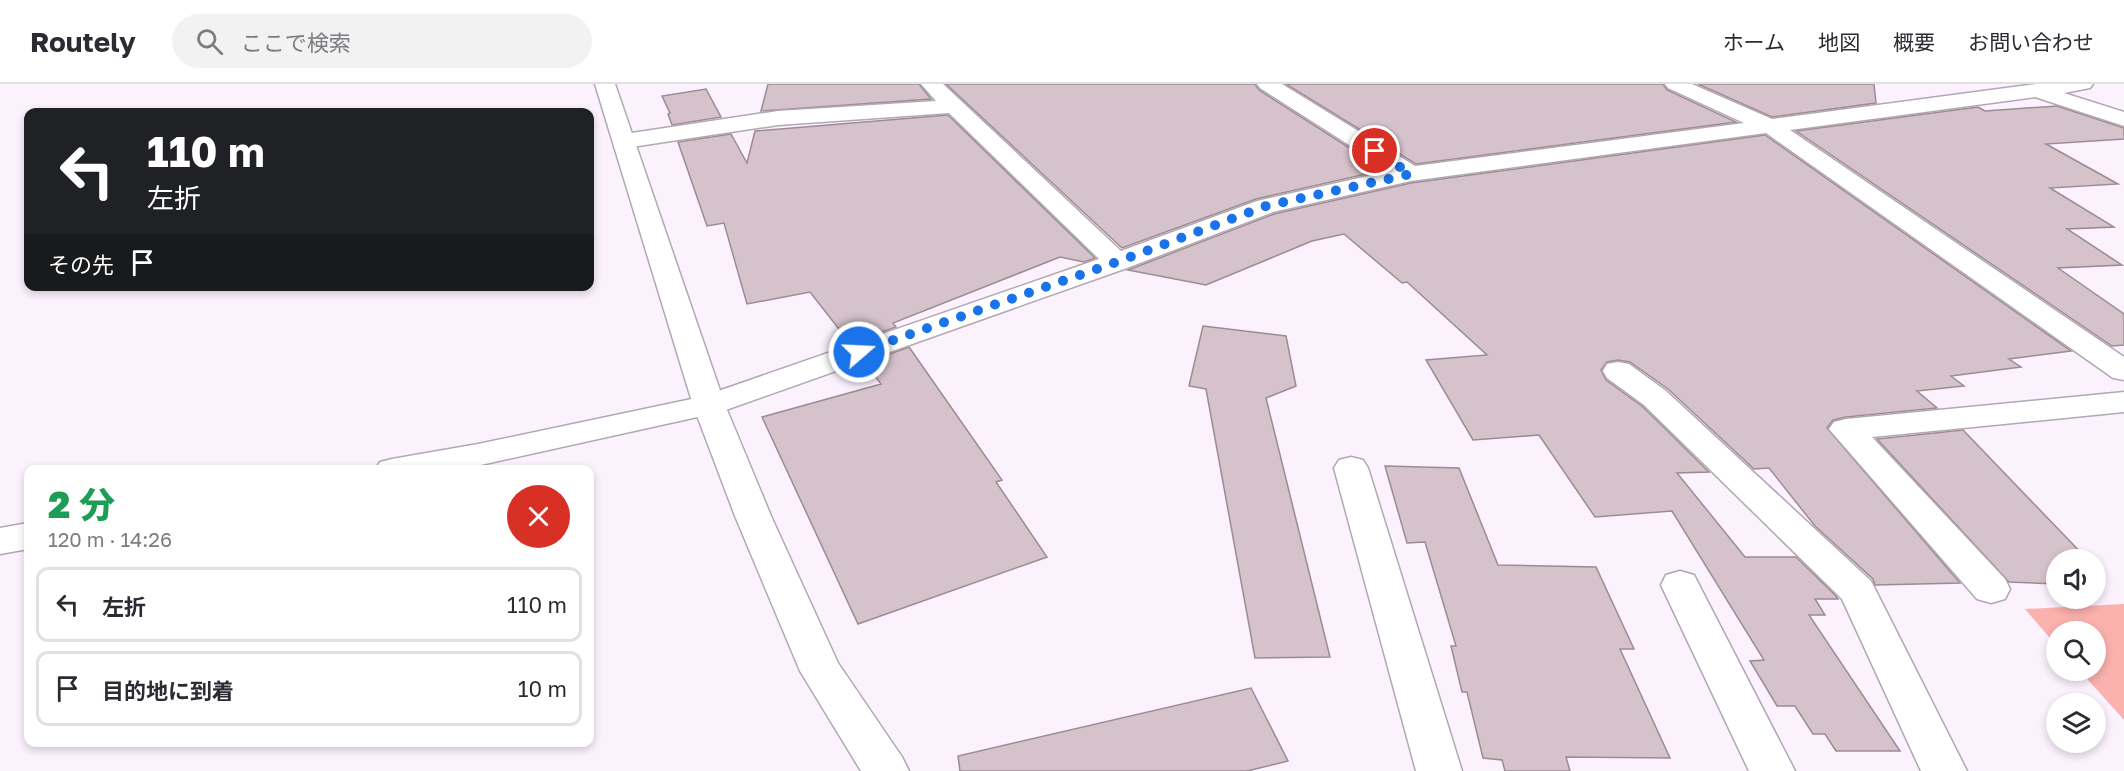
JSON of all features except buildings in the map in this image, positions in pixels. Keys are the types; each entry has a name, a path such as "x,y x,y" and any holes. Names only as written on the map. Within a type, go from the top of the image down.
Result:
{"street":[{"path":"605,84 709,405 753,516 821,671 886,771"},
{"path":"931,84 1117,262"},
{"path":"1267,84 1411,174"},
{"path":"1675,84 1770,126 2124,371"},
{"path":"421,465 478,455 709,405 1117,262 1266,206 1411,174 2083,84"},
{"path":"2035,90 2124,120"},
{"path":"625,141 778,118 954,106"},
{"path":"1618,371 1655,398 1857,591 1944,771"},
{"path":"1991,589 1846,429 2124,402"},
{"path":"1351,468 1439,771"},
{"path":"0,541 24,537"},
{"path":"1680,585 1772,771"}],"shaded area":[{"path":"2124,604 2124,720 2106,700 2106,693 2100,693 2089,681 2106,681 2106,621 2046,621 2046,633 2025,609 2106,609 2106,605"}],"route":[{"path":"859,352 1117,262 1266,206 1411,174 1375,151"}]}
